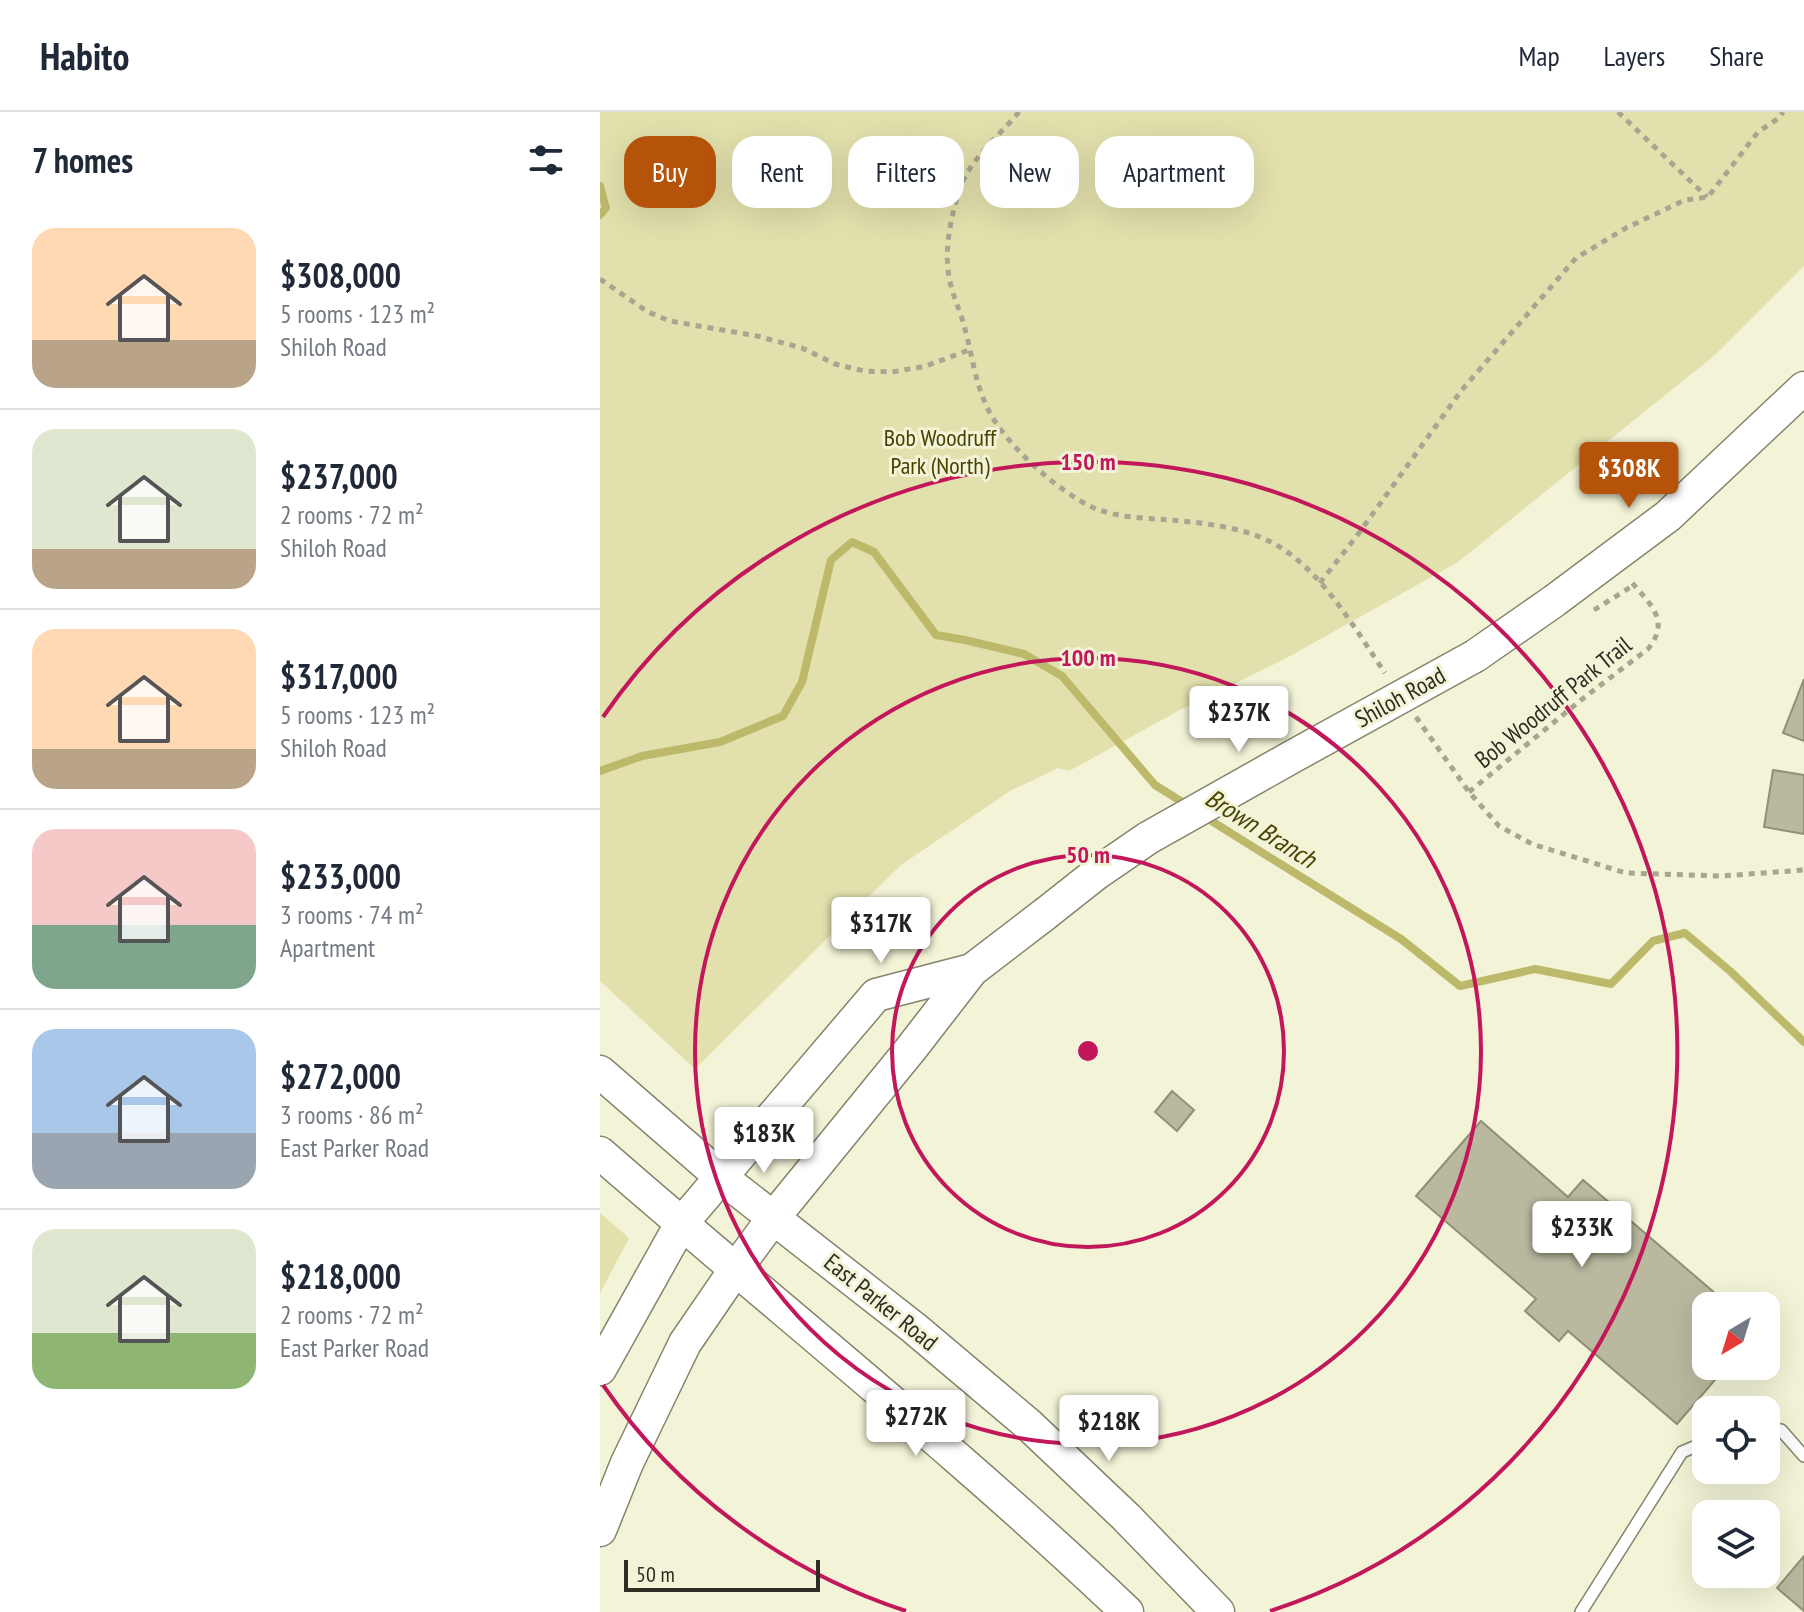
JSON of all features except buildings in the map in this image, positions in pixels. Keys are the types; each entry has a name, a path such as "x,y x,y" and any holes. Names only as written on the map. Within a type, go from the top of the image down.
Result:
{"main road":[{"name":"Shiloh Road","path":"600,1530 627,1463 685,1343 774,1217 972,970 1097,873 1148,838 1475,656 1668,516 1804,388"},
{"name":"Shiloh Road","path":"600,1369 681,1224 876,995 972,970"},
{"name":"East Parker Road","path":"600,1072 721,1177 944,1353 1029,1425 1126,1517 1218,1612"},
{"path":"600,1153 906,1412 1127,1612"}],"lane":[{"path":"1780,1430 1804,1456"},
{"path":"1581,1612 1682,1452 1692,1448"}],"path":[{"path":"1019,112 979,156 962,184 952,215 947,249 949,279 969,350 986,406 999,429 1022,456 1057,485 1095,508 1134,518 1210,524 1272,542 1306,567 1339,604 1393,684"},
{"path":"1618,112 1708,197"},
{"path":"1320,583 1461,391 1576,258 1626,228 1685,200 1708,197 1758,132 1783,112"},
{"path":"600,279 648,312 670,321 757,336 802,348 835,364 864,371 892,372 926,366 969,350"},
{"name":"Bob Woodruff Park Trail","path":"1469,792 1655,641 1659,622 1652,605 1613,557"},
{"name":"Bob Woodruff Park Trail","path":"1409,707 1469,792 1499,826 1532,844 1626,873 1722,876 1804,870"}],"green space":[{"name":"Bob Woodruff Park (North)","path":"600,112 1804,112 1804,266 1715,355 1458,562 1283,660 1180,710 1069,771 1058,768 1010,791 901,865 695,1069 600,981"},
{"path":"600,1213 629,1238 600,1293"}],"waterway":[{"name":"Brown Branch","path":"600,186 606,208 600,215"},
{"name":"Brown Branch","path":"600,771 642,756 720,742 783,716 802,682 831,560 852,542 874,552 936,635 1024,654 1062,676 1155,785 1187,805"},
{"name":"Brown Branch","path":"1205,817 1401,939 1460,986 1535,969 1611,984 1653,941 1685,933 1804,1042"}]}
